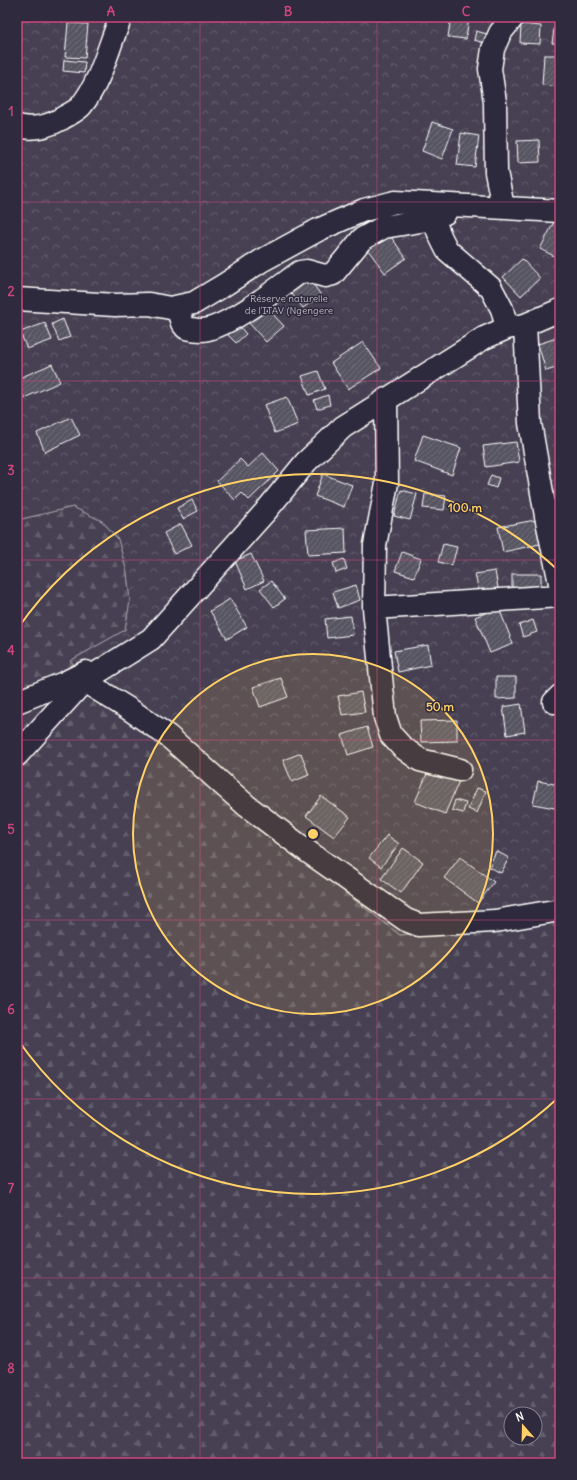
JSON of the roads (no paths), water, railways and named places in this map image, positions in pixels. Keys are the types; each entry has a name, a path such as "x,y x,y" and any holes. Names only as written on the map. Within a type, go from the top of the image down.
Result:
{"street":[{"path":"17,126 39,128 54,122 80,107 101,74 121,17"},
{"path":"503,207 496,172 495,102 490,69 493,50 500,33 514,17"},
{"path":"17,299 114,305 149,304 170,308 194,303 261,261 305,237 364,210 395,202 560,210"},
{"path":"177,307 182,324 186,328 202,331 214,327 230,321 300,272 307,271 325,276 333,274 362,239 384,227 433,219 441,216 454,205"},
{"path":"433,219 447,250 491,288 502,309 516,326 530,423 546,516 560,583"},
{"path":"17,755 84,681 151,639 265,512 306,462 343,427 484,338 560,310"},
{"path":"386,399 387,483 375,545 374,608 385,718 391,734 402,747 420,760 460,770"},
{"path":"374,608 560,596"},
{"path":"17,702 64,683 151,639"},
{"path":"84,681 168,736 247,806 307,851 406,920 419,925 495,921 560,910"}],"park label":[{"name":"Réserve naturelle de l'ITAV (Ngengere","path":"289,304"}]}
